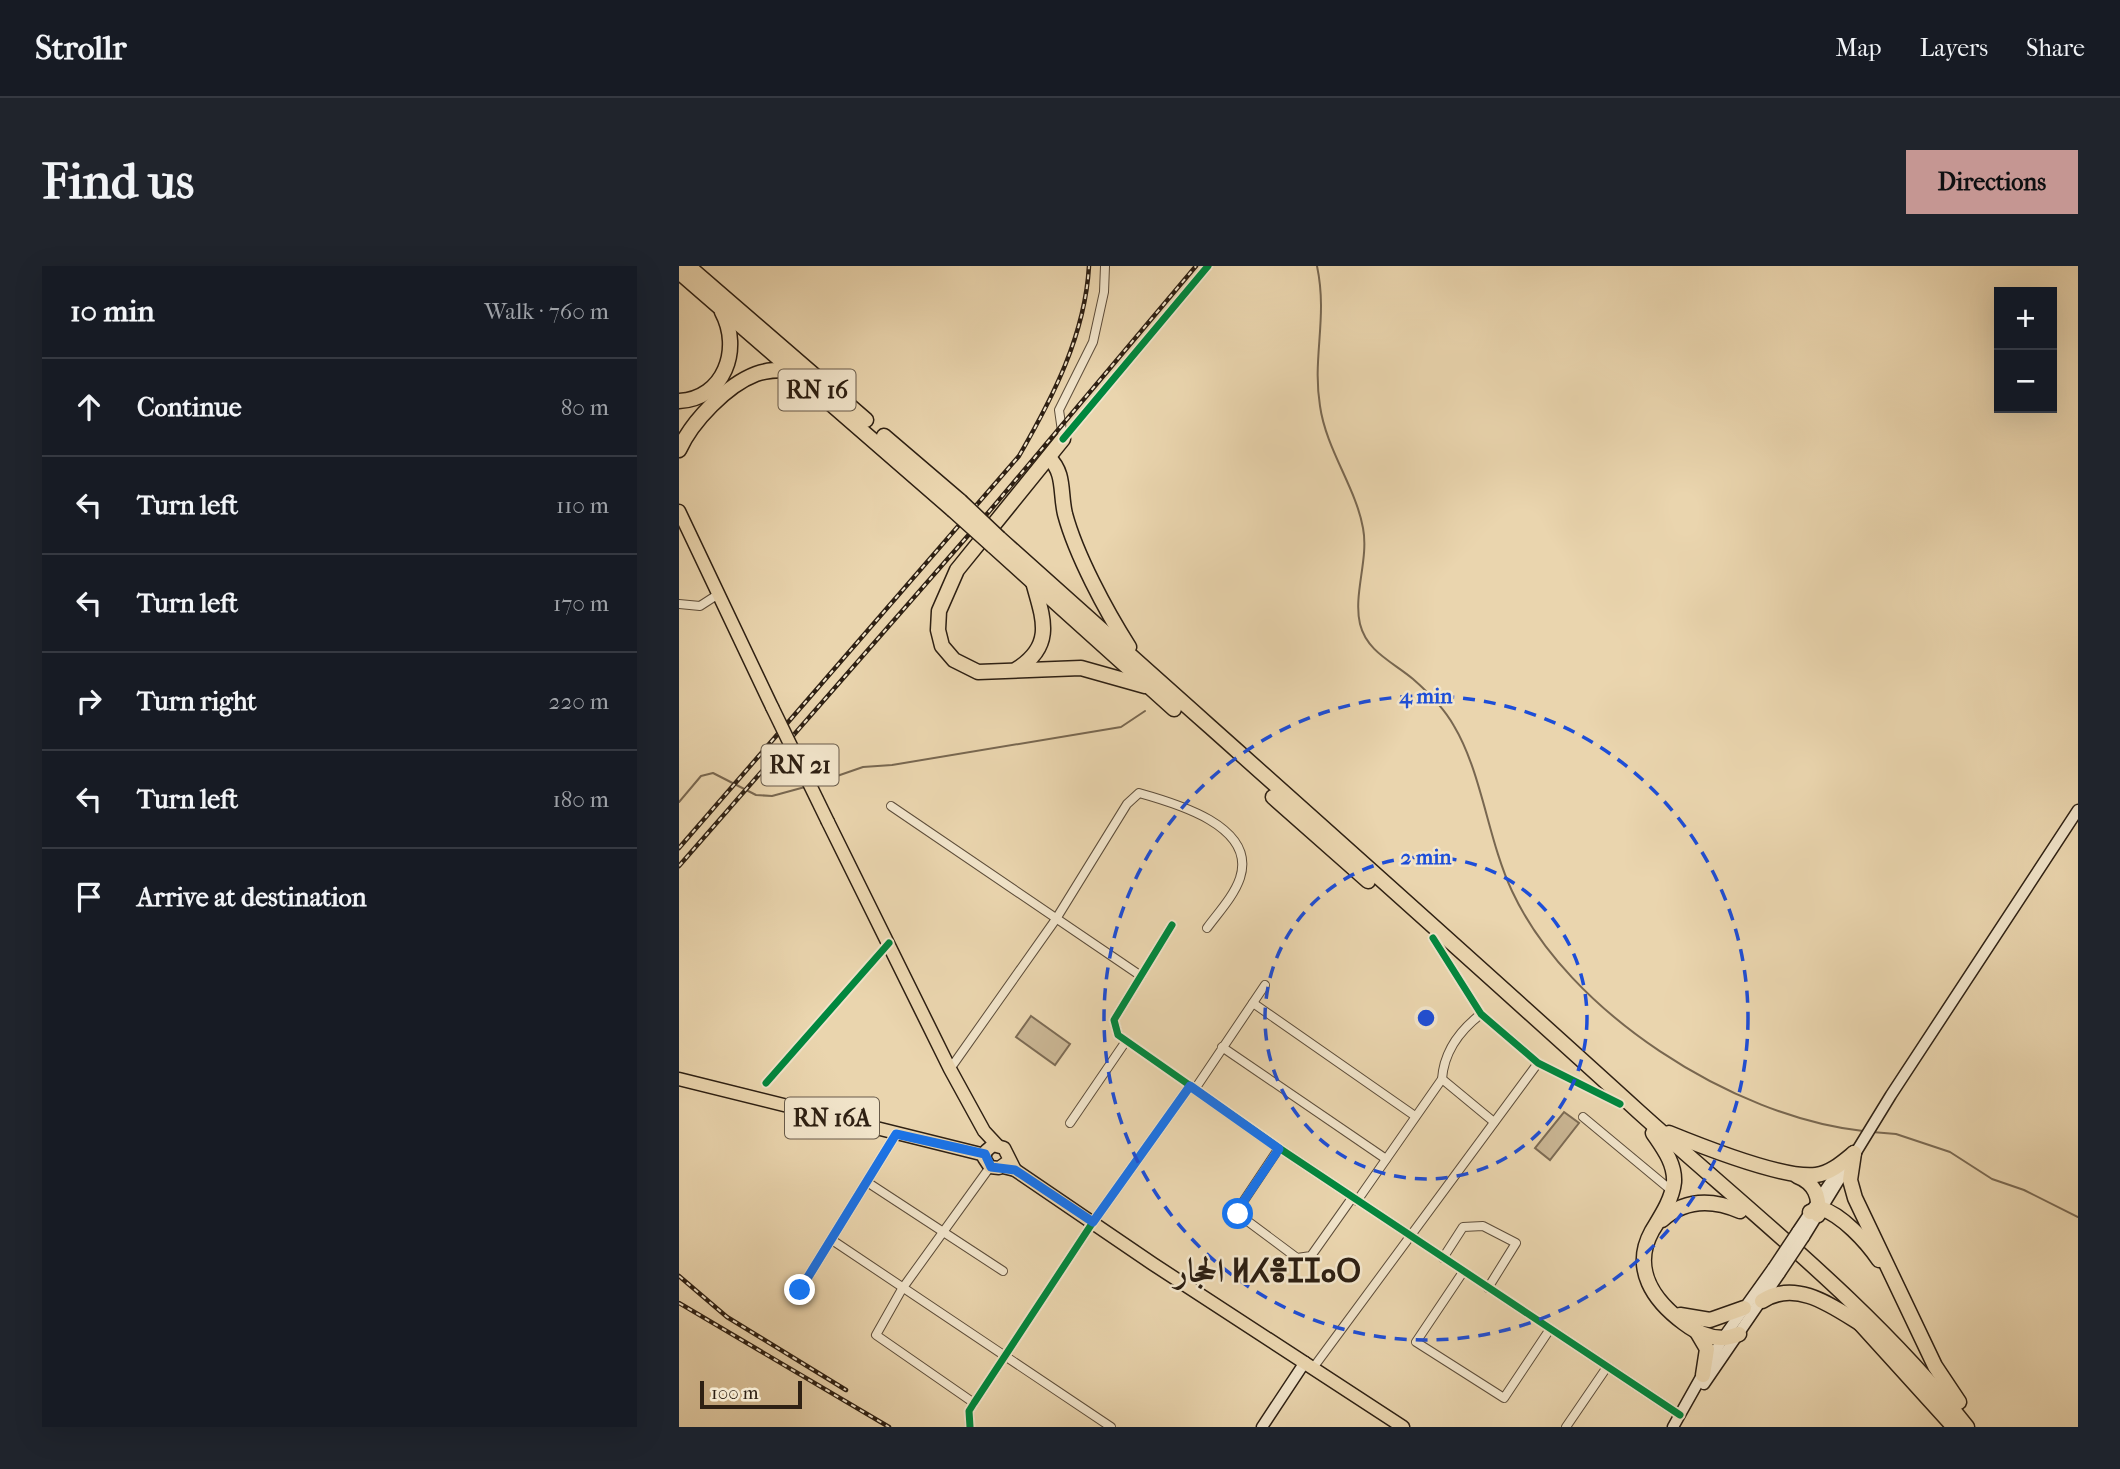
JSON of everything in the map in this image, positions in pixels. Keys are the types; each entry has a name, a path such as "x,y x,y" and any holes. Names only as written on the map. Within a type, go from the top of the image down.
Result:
{"highway":[{"name":"RN 16","path":"688,266 718,289 996,542 1139,663 1652,1128 1861,1324 1954,1427"},
{"path":"697,266 718,289"},
{"name":"RN 16","path":"679,272 956,506"},
{"path":"679,401 692,400 708,392 725,371 730,353 729,331 720,308"},
{"path":"679,450 708,411 745,379 768,371 795,370"},
{"path":"1063,439 957,570 939,611 938,630 942,646 954,660 978,672 1081,668 1153,690"},
{"path":"1049,458 1060,472 1066,516 1095,585 1111,618 1139,663"},
{"name":"RN 16","path":"996,542 1032,581 1153,690 1620,1104 1652,1128 1837,1287 1905,1354 1968,1427"},
{"path":"1014,671 1039,652 1042,640 1044,627 1032,581"},
{"path":"1652,1128 1789,1173 1808,1182 1818,1209 1870,1248 1898,1291"},
{"path":"1652,1128 1671,1163 1672,1191 1645,1248 1645,1273 1654,1296 1696,1331 1707,1349 1703,1375"},
{"path":"1789,1173 1823,1173 1856,1151"},
{"path":"1856,1151 1850,1174 1853,1194 1935,1366 1976,1427"},
{"path":"1655,1226 1680,1207 1692,1204 1710,1202 1740,1211"},
{"path":"1762,1301 1783,1293 1799,1293 1822,1301 1861,1324"},
{"path":"1672,1313 1705,1320 1726,1317 1744,1308"},
{"path":"1696,1331 1723,1338 1739,1334"}],"main road":[{"name":"RN 21","path":"679,511 828,822 950,1069 984,1131 989,1150"},
{"path":"1692,1396 1710,1377 1762,1301 1800,1234 2078,810"},
{"name":"RN 16A","path":"679,1079 896,1134 989,1150"},
{"path":"989,1150 1007,1151 1004,1166"},
{"path":"989,1150 1004,1166 1403,1427"},
{"path":"1673,1427 1723,1338 1744,1308 1777,1271"},
{"path":"1262,1427 1309,1365"}],"street":[{"path":"1063,439 1059,410 1093,342 1103,302 1105,266"},
{"path":"1063,439 1208,266"},
{"path":"679,604 700,606 717,595"},
{"path":"950,1069 1056,919 1114,824 1139,793 1184,806 1223,829 1238,847 1242,867 1239,880 1207,928"},
{"path":"891,806 1141,976"},
{"path":"1173,925 1114,1020 1115,1032 1279,1149 1680,1415"},
{"path":"1433,938 1481,1014 1538,1063 1620,1104"},
{"path":"766,1083 889,943"},
{"path":"970,1427 969,1411 1093,1222 1265,985"},
{"path":"1253,1003 1415,1116"},
{"path":"1279,1149 1239,1208 1238,1214 1297,1258 1311,1256 1386,1159 1442,1079 1443,1066 1453,1042 1481,1014"},
{"path":"1070,1123 1126,1041"},
{"path":"1222,1046 1386,1159"},
{"path":"1309,1365 1410,1237 1538,1063"},
{"path":"1442,1079 1494,1122"},
{"path":"1583,1117 1672,1191"},
{"path":"800,1290 896,1134"},
{"path":"974,1403 877,1337 902,1289 941,1233 1004,1166"},
{"path":"867,1182 941,1233 1003,1271"},
{"path":"1443,1258 1462,1227 1483,1226 1516,1243 1488,1288"},
{"path":"832,1240 1111,1427"},
{"path":"1463,1272 1416,1342 1504,1398 1550,1329"},
{"path":"1566,1427 1607,1367"}],"shaded area":[{"path":"1031,1016 1070,1044 1055,1065 1016,1037"},
{"path":"1564,1112 1579,1123 1550,1160 1535,1148"}],"waterway":[{"path":"1317,266 1321,303 1318,371 1320,406 1328,438 1354,498 1363,528 1364,552 1358,601 1363,634 1382,656 1425,690 1454,726 1464,744 1512,891 1538,935 1572,978 1613,1016 1660,1051 1710,1081 1761,1105 1813,1122 1863,1131"},
{"path":"814,784 863,767 892,765 1121,727 1145,711"},
{"path":"679,802 701,776 713,773 756,795 772,796 805,787"},
{"path":"1872,1132 1896,1134 1950,1152 1992,1179 2024,1190 2078,1217"}],"railway":[{"path":"679,848 1019,456 1044,411 1074,341 1081,317 1089,266"},
{"path":"679,866 993,507 1196,266"},
{"path":"679,1276 727,1317 846,1390"},
{"path":"679,1303 889,1427"}],"cycle path":[{"path":"1063,439 1208,266"},
{"path":"1172,925 1114,1020 1118,1035 1279,1148 1680,1415"},
{"path":"1433,938 1481,1014 1538,1063 1620,1104"},
{"path":"766,1083 889,943"},
{"path":"970,1427 969,1411 974,1403 1093,1222 1190,1086"},
{"path":"800,1290 896,1134"}],"district":[{"name":"الحجار ⵍⵃⴻⵊⵊⴰⵔ","path":"1268,1271"}],"route":[{"path":"800,1290 896,1134 985,1154 986,1162 991,1167 1015,1170 1093,1222 1190,1086 1279,1149 1239,1208 1238,1214"}]}
